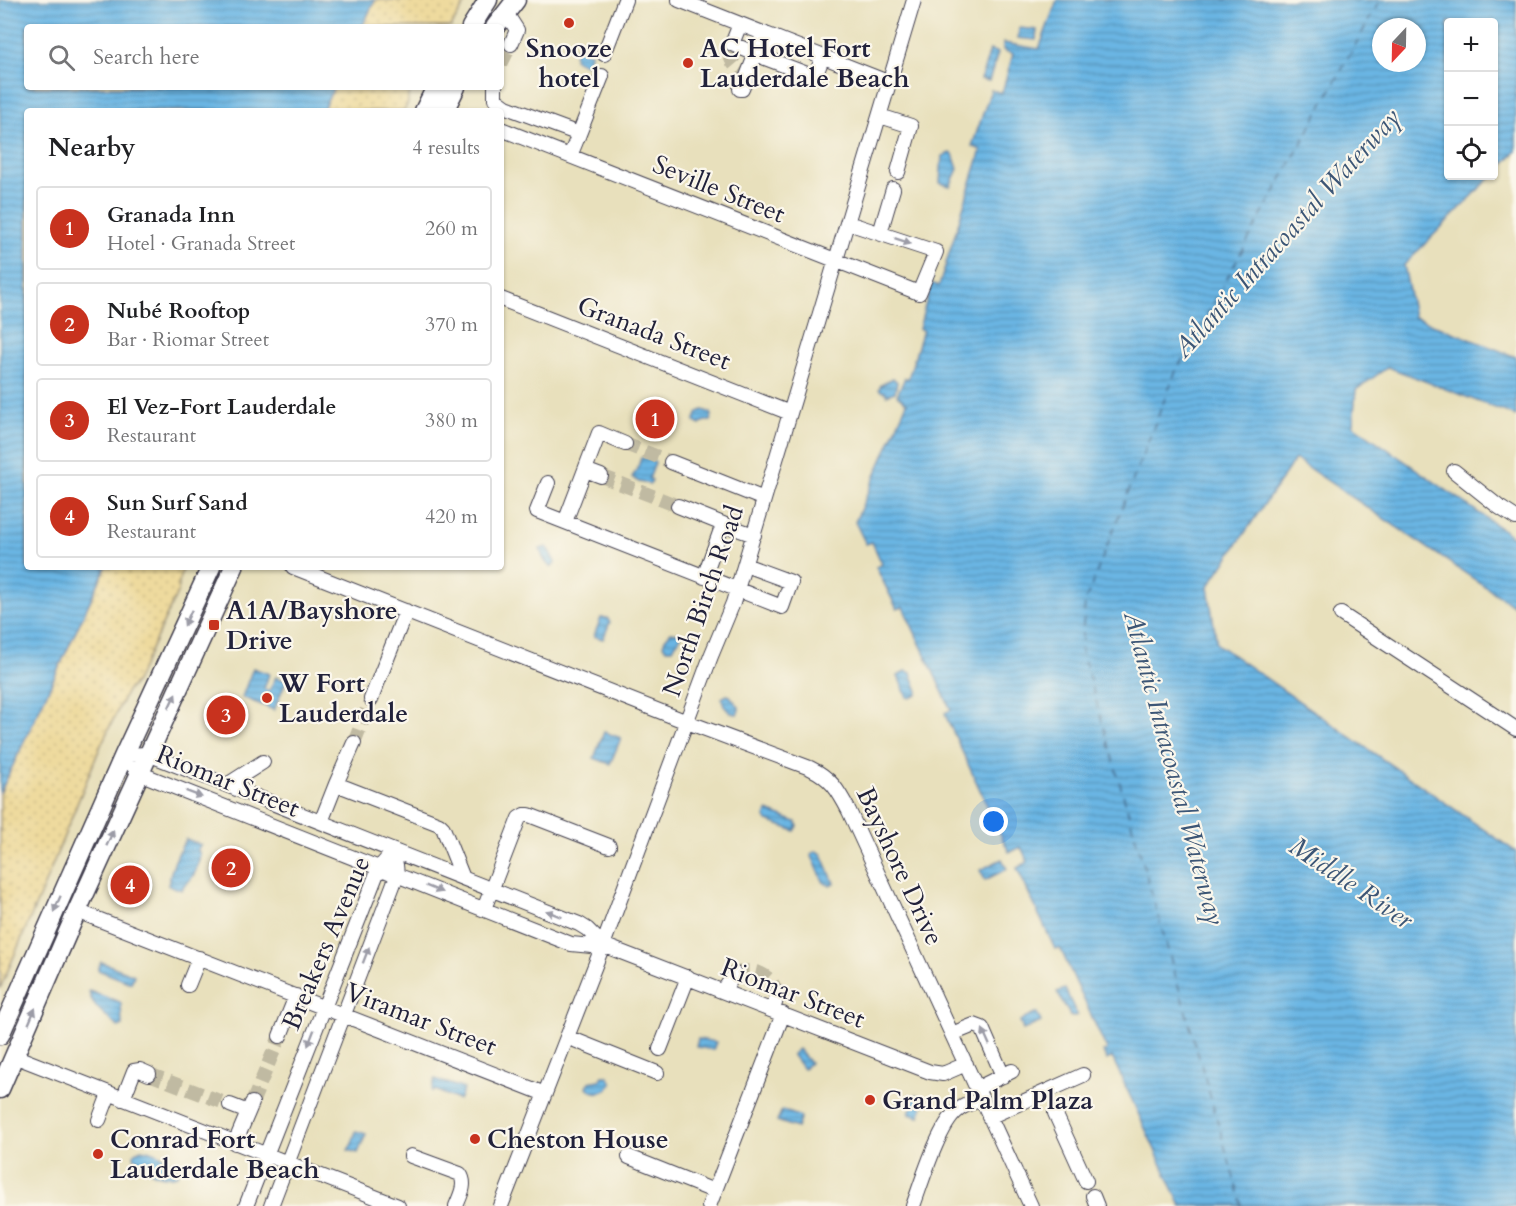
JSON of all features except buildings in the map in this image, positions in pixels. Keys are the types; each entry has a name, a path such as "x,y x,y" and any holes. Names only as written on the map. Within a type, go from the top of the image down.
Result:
{"main road":[{"path":"473,24 488,0"},
{"path":"426,108 434,90"},
{"path":"450,108 455,90"},
{"path":"0,1035 124,755 210,570"},
{"path":"0,1089 77,911 233,570"}],"street":[{"path":"604,54 625,0"},
{"path":"679,0 890,83"},
{"name":"North Birch Road","path":"501,1206 738,591 914,0"},
{"path":"506,13 517,30 512,44"},
{"path":"740,24 731,48 756,54"},
{"path":"740,89 742,89 756,54 768,35"},
{"path":"768,35 765,58 814,77 823,57"},
{"path":"570,156 602,76"},
{"path":"495,90 495,99 506,107 579,134"},
{"path":"880,116 911,126 898,172"},
{"name":"Seville Street","path":"504,130 919,293 936,252 880,233"},
{"path":"848,223 880,233 893,189"},
{"name":"Granada Street","path":"504,300 790,413"},
{"path":"565,522 599,434 625,444"},
{"path":"671,462 764,498"},
{"path":"585,470 601,476"},
{"path":"1454,471 1516,518"},
{"path":"548,483 537,511 782,607 791,582 745,565"},
{"path":"678,506 754,535"},
{"path":"704,577 723,524"},
{"name":"Bayshore Drive","path":"301,570 810,768 829,780 837,788 849,811 1030,1206"},
{"path":"371,699 406,611"},
{"path":"1341,614 1516,729"},
{"path":"321,822 354,743"},
{"name":"Riomar Street","path":"124,755 148,754 227,785 579,924 603,945 930,1072 943,1074 966,1064"},
{"name":"Riomar Street","path":"124,755 139,773 571,944 603,945"},
{"path":"227,785 263,762"},
{"path":"336,784 439,824 463,878"},
{"path":"484,909 519,818 524,815 609,846"},
{"name":"Breakers Avenue","path":"246,1206 379,868 394,851"},
{"name":"Breakers Avenue","path":"271,1206 397,875 394,851"},
{"name":"Viramar Street","path":"77,911 545,1094"},
{"path":"188,985 199,958"},
{"path":"723,991 735,974"},
{"path":"660,1048 688,977"},
{"path":"708,1206 778,1012 777,992"},
{"path":"280,1036 296,996"},
{"path":"913,1206 939,1137 949,1120 961,1107 1007,1074 982,1028 974,1025 952,1034"},
{"path":"567,1037 657,1074"},
{"path":"14,1056 398,1206"},
{"path":"123,1099 134,1071 140,1070 149,1074"},
{"path":"989,1116 1083,1075"},
{"path":"99,1120 110,1094"},
{"path":"230,1105 250,1108 235,1143"},
{"path":"1055,1113 1086,1181"},
{"path":"411,1156 460,1174 464,1185 456,1206"},
{"path":"629,1157 714,1191"}],"sand":[{"path":"375,0 467,0 453,24 363,24"},
{"path":"332,90 412,90 406,108 324,108"},
{"path":"105,570 183,570 178,591 136,682 127,691 101,745 0,989 0,793"}],"water":[{"path":"0,0 375,0 363,24 24,24 24,90 332,90 324,108 24,108 24,570 105,570 0,793"},
{"path":"1057,0 1516,0 1516,151 1498,170 1498,18 1444,18 1444,180 1488,180 1404,265 1414,317 1516,357 1516,416 1388,367 1356,390 1353,425 1516,539 1516,607 1295,459 1208,587 1217,644 1516,852 1516,1206 1181,1206 1112,1057 1107,1060 1103,1052 1107,1050 1061,950 1055,949 1017,868 1028,862 1021,847 1009,852 947,719 945,713 951,710 903,607 897,609 876,567 882,564 872,542 866,544 855,522 907,403 897,395 905,378 908,379 923,330 919,329 931,283 939,286 981,150 972,146 991,90 1002,93 1013,54 1003,50 1003,43 1039,49"},
{"path":"1019,28 1037,30 1036,40 1018,38"},
{"path":"575,48 591,53 586,65 574,59"},
{"path":"990,50 998,53 989,81 981,79"},
{"path":"953,154 958,169 950,186 940,183 942,156"},
{"path":"893,378 897,382 895,392 887,395 879,389 881,385"},
{"path":"703,410 711,413 711,421 704,421 700,425 694,422 698,412"},
{"path":"641,458 649,458 655,463 649,479 652,480 650,484 639,482 632,477"},
{"path":"547,547 555,562 552,567 546,562 540,549"},
{"path":"601,618 607,618 610,622 603,639 594,636"},
{"path":"671,632 680,635 679,640 672,649 666,649 663,645"},
{"path":"253,668 269,674 264,689 269,691 276,677 286,681 274,710 242,697"},
{"path":"906,671 911,673 918,691 917,695 910,698 907,697 898,676"},
{"path":"727,695 739,707 737,714 731,713 725,707 722,698"},
{"path":"604,732 621,738 610,764 594,758"},
{"path":"767,811 796,822 798,826 795,831 767,821 765,817"},
{"path":"186,839 201,845 198,848 200,854 195,871 182,890 168,885 175,861"},
{"path":"816,851 822,854 834,883 830,885 824,883 811,854"},
{"path":"1002,859 1007,869 985,880 980,870"},
{"path":"101,962 134,975 131,983 98,970"},
{"path":"1065,989 1077,1015 1071,1017 1057,992"},
{"path":"89,991 120,1002 122,1026 118,1027 100,1010"},
{"path":"1037,1013 1041,1022 1023,1030 1020,1021"},
{"path":"698,1039 716,1042 713,1050 696,1047"},
{"path":"798,1049 810,1063 803,1069 792,1054"},
{"path":"603,1076 608,1076 612,1083 607,1089 593,1092 587,1087 589,1082 600,1080"},
{"path":"435,1079 464,1089 459,1100 435,1090 433,1092"},
{"path":"916,1095 926,1098 919,1117 909,1114"},
{"path":"782,1110 801,1117 797,1128 777,1121"},
{"path":"356,1131 366,1134 358,1153 348,1150"},
{"path":"141,1149 157,1153 171,1162 179,1171 177,1175 159,1175 147,1169 134,1156 135,1152"}],"ferry route":[{"path":"1242,1206 1081,649 1085,602 1175,373 1380,0"}],"tunnel":[{"path":"504,58 511,44"},
{"path":"730,52 735,65 746,73"},
{"path":"625,444 671,462"},
{"path":"601,476 678,506"},
{"path":"354,743 371,699"},
{"path":"735,974 748,971 760,973 770,980 777,992"},
{"path":"252,1103 280,1036"},
{"path":"149,1074 230,1105"}],"place":[{"name":"Snooze hotel","path":"569,23"},
{"name":"AC Hotel Fort Lauderdale Beach","path":"688,63"},
{"name":"Granada Inn","path":"655,419"},
{"name":"A1A/Bayshore Drive","path":"214,625"},
{"name":"W Fort Lauderdale","path":"267,698"},
{"name":"El Vez-Fort Lauderdale","path":"226,715"},
{"name":"Nubé Rooftop","path":"231,868"},
{"name":"Sun Surf Sand","path":"130,885"},
{"name":"Grand Palm Plaza","path":"870,1100"},
{"name":"Cheston House","path":"475,1139"},
{"name":"Conrad Fort Lauderdale Beach","path":"98,1154"}],"water label":[{"name":"Atlantic Intracoastal Waterway","path":"1287,233"},
{"name":"Atlantic Intracoastal Waterway","path":"1174,768"},
{"name":"Middle River","path":"1351,883"}]}
